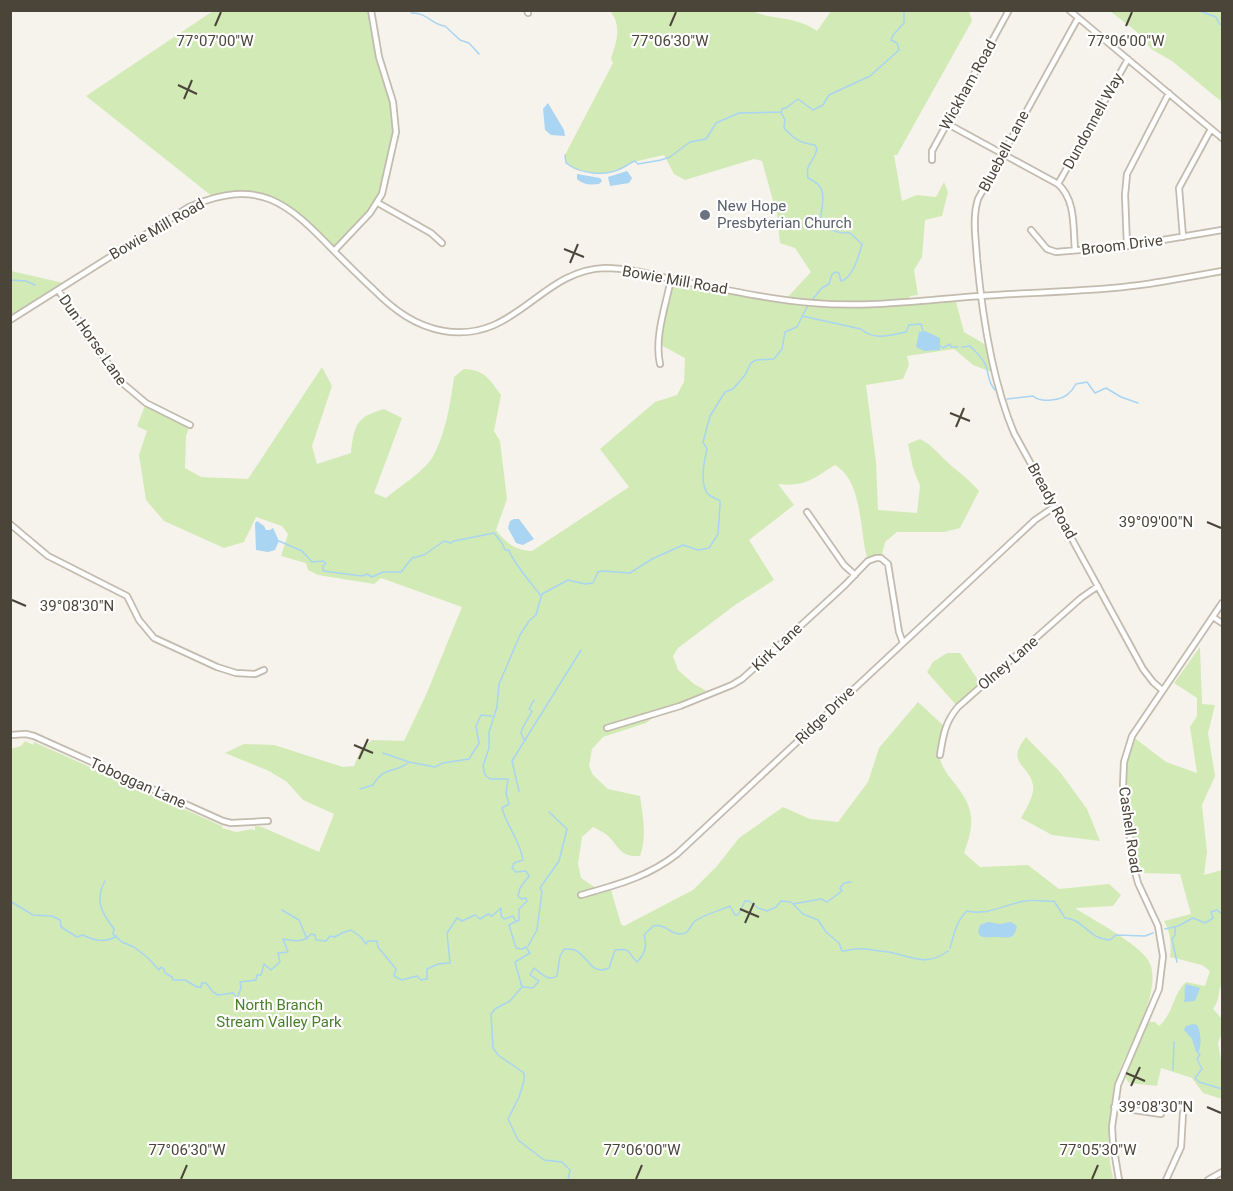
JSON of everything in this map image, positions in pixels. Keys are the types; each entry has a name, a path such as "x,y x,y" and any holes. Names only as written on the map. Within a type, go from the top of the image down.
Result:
{"street":[{"path":"334,251 378,203 396,132 396,114 379,57 371,10"},
{"name":"Wickham Road","path":"932,160 932,151 946,123 1009,10"},
{"path":"1069,10 1222,138"},
{"name":"Bluebell Lane","path":"981,296 975,234 978,199 1078,18"},
{"name":"Dundonnell Way","path":"1058,184 1128,59"},
{"path":"1127,246 1125,195 1127,174 1169,93"},
{"path":"946,123 1058,184 1066,193 1071,204 1075,250"},
{"path":"1183,237 1179,188 1211,129"},
{"name":"Bowie Mill Road","path":"10,320 189,207 222,195 241,194 261,197 284,205 310,225 397,311 430,328 454,332 475,331 506,320 561,280 590,270 621,269 771,298 817,303 873,304 1139,285 1222,270"},
{"path":"378,203 431,233 442,243"},
{"name":"Broom Drive","path":"1031,230 1049,250 1075,250 1127,246 1222,230"},
{"path":"660,364 658,353 671,279"},
{"name":"Dun Horse Lane","path":"58,290 120,381 146,403 190,425"},
{"name":"Bready Road","path":"981,296 1006,413 1014,433 1143,669 1162,690"},
{"name":"Ridge Drive","path":"580,895 643,876 674,857 1035,520 1054,507"},
{"path":"807,512 844,565 855,575"},
{"path":"10,524 48,556 127,596 137,619 154,638 236,673 255,674 264,670"},
{"name":"Kirk Lane","path":"607,728 712,694 742,678 868,561 876,558 881,558 888,564 899,632 903,643"},
{"name":"Olney Lane","path":"940,755 945,727 958,707 1081,598 1098,586"},
{"name":"Cashell Road","path":"1119,1180 1113,1144 1114,1107 1123,1071 1153,1003 1162,976 1162,944 1158,926 1138,883 1134,868 1123,785 1127,748 1132,736 1162,690 1222,603"},
{"path":"1213,617 1222,623"},
{"name":"Toboggan Lane","path":"10,735 34,736 223,821 231,823 268,821"},
{"path":"1114,1107 1161,1114"},
{"path":"1166,1180 1180,1147 1183,1113"},
{"path":"1208,1180 1222,1172"}],"green space":[{"path":"213,11 371,11 393,102 396,132 378,203 334,251 284,205 241,194 213,197 86,96"},
{"name":"North Branch Stream Valley Park","path":"610,11 752,11 792,20 817,31 831,11 969,11 972,21 897,155 894,155 902,201 917,195 936,197 944,182 948,192 942,216 925,220 922,257 914,270 918,295 910,296 909,301 955,298 964,332 991,348 997,374 973,365 954,349 907,356 909,365 903,379 866,385 876,462 878,510 917,513 920,486 908,444 920,439 932,447 979,491 960,528 944,532 897,532 885,542 881,558 868,561 856,495 844,473 835,465 802,483 778,484 794,505 749,540 774,580 735,605 678,648 673,656 678,670 694,684 712,694 662,711 646,723 603,737 592,749 589,766 593,775 608,789 640,796 644,827 643,841 640,856 628,855 620,850 607,835 593,827 582,837 578,864 581,878 599,890 599,894 611,890 621,924 624,926 693,890 717,866 739,838 783,807 810,819 838,822 868,782 879,748 918,702 945,727 940,748 941,762 965,798 971,814 970,831 964,853 980,867 1028,865 1059,889 1109,884 1121,895 1113,906 1075,908 1130,942 1151,966 1151,991 1148,1004 1121,1067 1113,1093 1109,1123 1109,1154 1114,1180 11,1180 10,749 21,746 25,741 33,745 34,742 222,826 222,828 236,832 252,829 255,831 255,826 262,827 319,852 334,814 303,800 287,782 269,771 225,753 244,744 274,745 343,767 354,766 361,749 372,740 404,741 426,695 462,607 381,578 374,584 318,575 308,570 306,563 281,556 288,534 282,526 256,517 244,542 224,548 164,521 146,500 139,455 147,431 137,426 146,403 190,425 186,436 185,468 201,477 248,479 322,367 332,386 312,446 317,464 351,453 355,429 367,415 384,409 402,418 374,493 386,498 417,474 432,458 444,429 454,377 464,369 477,371 490,380 501,395 494,431 500,441 507,499 496,530 511,545 532,551 629,487 600,449 655,402 677,395 684,382 685,358 659,344 671,279 785,300 811,272 795,248 780,243 777,215 762,161 754,159 685,180 674,174 664,155 629,163 623,168 601,174 574,169 566,163 565,155 613,63 611,58 617,28"},
{"path":"1110,11 1222,11 1222,102 1172,61 1151,49 1142,36"},
{"path":"11,271 68,284 11,320"},
{"path":"1200,647 1202,704 1215,705 1208,733 1215,776 1202,805 1207,852 1204,875 1222,870 1222,984 1213,1009 1222,1019 1222,1033 1218,1043 1222,1067 1222,1099 1203,1093 1192,1078 1161,1068 1157,1086 1129,1083 1125,1077 1149,1022 1155,1022 1159,1026 1168,1015 1181,987 1186,982 1205,986 1210,971 1202,965 1170,957 1170,938 1164,921 1191,914 1180,874 1142,873 1134,868 1123,772 1132,736 1166,762 1197,773 1190,727 1197,716 1197,698 1174,683"},
{"path":"947,653 960,653 982,686 958,707 927,672 933,662"},
{"path":"1026,737 1060,772 1087,809 1100,841 1052,835 1021,818 1033,793 1031,778 1018,759 1020,746"}],"water":[{"path":"548,103 564,130 565,136 551,135 545,130 543,109"},
{"path":"627,171 632,178 629,183 610,186 608,177"},
{"path":"577,174 600,178 602,181 599,184 585,183 577,179"},
{"path":"925,331 940,338 940,350 924,351 916,347 919,332"},
{"path":"519,519 534,539 523,545 516,543 508,528 510,521"},
{"path":"257,521 266,530 273,528 279,541 275,550 268,552 256,550 255,523"},
{"path":"988,922 1000,924 1011,922 1017,926 1016,931 1008,938 979,935 980,925"},
{"path":"1186,984 1200,988 1195,1001 1184,1002"},
{"path":"1197,1025 1200,1035 1198,1053 1192,1039 1184,1030 1186,1026"}],"waterway":[{"path":"811,301 822,288 829,284 832,274 839,273 841,281 849,276 862,244 850,233 834,231 820,224 822,191 820,186 808,178 807,173 817,149 815,145 794,138 784,128 785,120 781,112 798,99 813,110 823,105 829,95 870,76 899,50 897,43 891,40 904,23 904,10"},
{"path":"1197,10 1216,17 1222,26"},
{"path":"411,13 421,14 445,26 460,40 469,43 479,54"},
{"path":"565,155 566,163 578,170 608,173 635,161 638,164 670,157 690,142 706,139 716,123 739,113 781,112"},
{"path":"10,280 26,281 35,285"},
{"path":"568,1180 570,1170 562,1162 544,1160 518,1140 508,1119 519,1097 524,1073 498,1055 493,1048 491,1014 495,1009 510,1001 522,987 515,962 530,953 526,947 516,948 509,925 519,920 519,909 527,901 526,898 521,899 518,896 520,888 529,876 526,871 516,872 512,868 514,863 523,860 502,808 509,804 506,793 508,779 490,779 485,775 483,766 489,748 489,732 497,707 499,684 520,635 536,615 542,594 568,580 585,584 593,583 598,572 630,573 652,559 683,545 698,550 709,548 718,534 720,505 720,501 707,493 703,477 707,449 703,442 710,416 725,392 733,389 745,375 751,363 756,360 774,359 782,349 785,332 797,327 808,305"},
{"path":"802,316 861,329 877,336 906,332 909,325 921,324 923,331"},
{"path":"939,345 943,348 950,344 951,347 958,347"},
{"path":"962,347 970,346 981,358 995,390"},
{"path":"1007,399 1033,396 1041,400 1057,399 1067,395 1076,384 1087,382 1095,393 1106,388 1138,403"},
{"path":"279,541 302,551 312,562 326,563 323,571 362,576 367,574 372,577 383,572 401,572 412,558 424,555 444,541 451,543 494,533 505,550 509,550 541,596"},
{"path":"519,791 512,761 581,650"},
{"path":"524,740 521,733 532,711 529,709 534,700"},
{"path":"383,753 409,762 435,767 443,763 469,759 479,743 476,726 481,715 492,716"},
{"path":"360,789 373,785 382,774 409,762"},
{"path":"528,946 537,930 542,891 540,888 559,861 567,829 549,812"},
{"path":"105,881 100,895 101,906 114,929 113,934 122,942 134,947 159,970 161,967 164,969 173,980 185,980 197,987 206,983 218,995 233,993 237,998 241,988 240,982 256,980 257,975 261,975 264,964 271,970 280,962 278,953 288,952 283,939 302,940 311,934 315,935 316,940 326,941 330,936 335,937 351,930 366,944 368,941 377,941 378,947 396,969 394,976 402,980 417,976 421,980 427,979 427,969 438,964 450,963 447,933 457,918 462,921 475,915 480,919 488,914 492,916 501,908 501,916 504,919 513,916 516,921"},
{"path":"793,904 821,899 827,902 842,891 840,888 844,883 851,882"},
{"path":"950,948 958,924 967,911 989,911 1029,900 1054,901 1065,918 1077,922 1103,939 1110,940 1116,935 1145,936 1153,933"},
{"path":"10,901 33,915 52,916 60,920 61,927 77,937 83,935 96,940 104,940 117,936"},
{"path":"523,987 533,988 539,981 530,975 534,968 548,977 557,976 560,956 564,949 580,953 598,970 609,968 615,950 629,952 637,962 645,950 644,935 653,926 661,926 676,934 683,934 697,920 730,906 735,915 738,915 745,901 767,911 776,907 781,901 791,902 803,914 818,920 826,932 839,943 842,951 868,949 922,960 948,951"},
{"path":"282,910 299,920 307,939"},
{"path":"1165,929 1178,926 1193,918 1205,923 1213,918 1211,912 1217,910 1222,914"},
{"path":"1175,928 1175,935 1172,939 1177,962"},
{"path":"1173,1070 1174,1042"},
{"path":"1198,1053 1200,1054 1197,1059 1202,1069 1195,1078 1199,1082 1222,1089"}],"place":[{"name":"New Hope Presbyterian Church","path":"705,215"}]}
